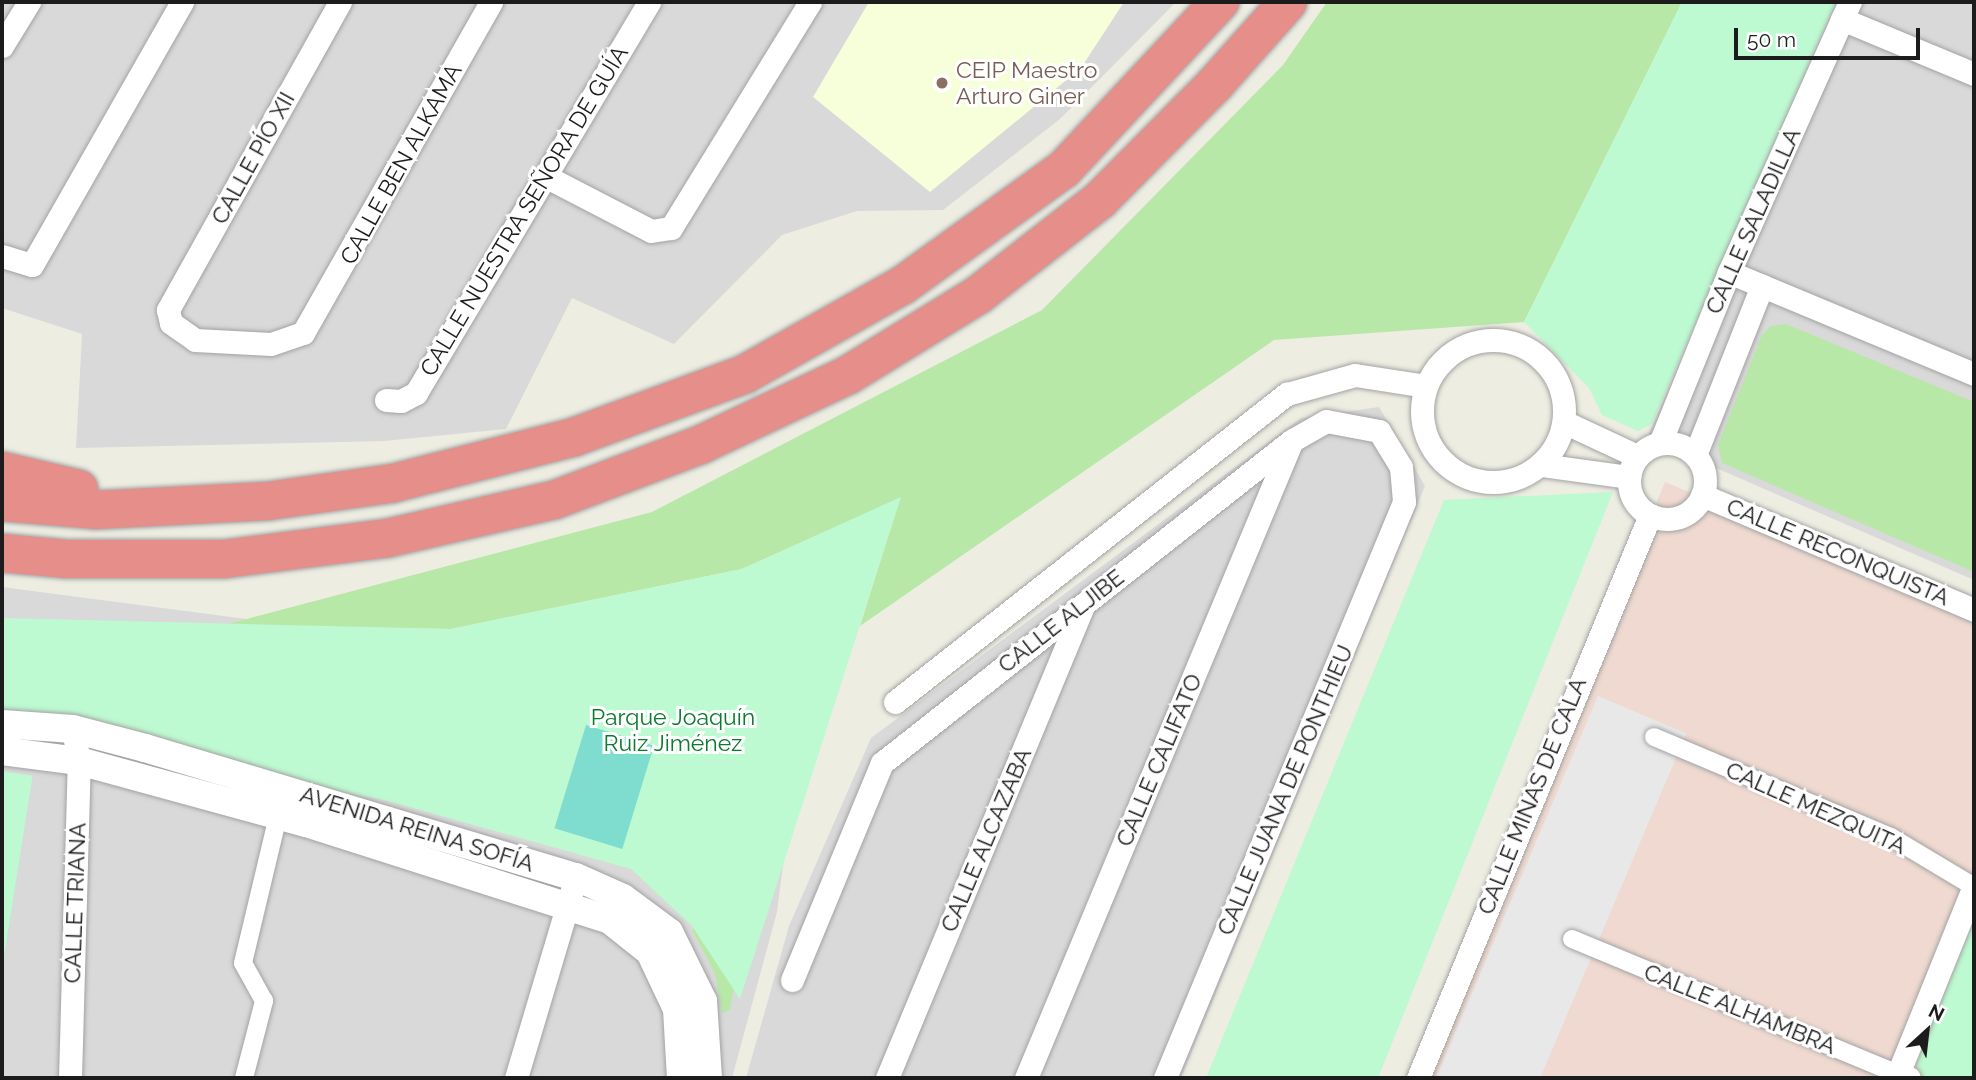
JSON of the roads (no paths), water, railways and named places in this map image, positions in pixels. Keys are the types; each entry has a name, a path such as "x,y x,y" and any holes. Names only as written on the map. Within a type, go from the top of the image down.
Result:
{"highway":[{"path":"2,502 95,510 268,501 394,483 474,466 574,437 745,373 903,285 1064,169 1220,2"},
{"path":"2,553 67,559 224,559 388,538 554,500 702,444 848,375 978,295 1100,200 1216,83 1288,2"},
{"path":"2,471 153,507"}],"street":[{"path":"2,46 29,2"},
{"path":"2,256 32,265 182,2"},
{"name":"CALLE PÍO XII","path":"310,324 295,339 282,343 206,343 185,335 167,316 340,2"},
{"name":"CALLE BEN ALKAMA","path":"310,324 491,2"},
{"name":"CALLE NUESTRA SEÑORA DE GUÍA","path":"386,400 401,401 416,393 649,2"},
{"path":"545,176 651,230 671,228 810,2"},
{"path":"1846,10 1974,74"},
{"name":"CALLE SALADILLA","path":"1660,443 1729,272 1846,10"},
{"path":"1729,272 1974,374"},
{"name":"CALLE SALADILLA","path":"1695,455 1762,286"},
{"path":"1487,341 1522,345 1541,358 1556,377 1564,399 1564,422 1556,446 1541,465 1521,478 1497,483 1474,481 1452,471 1435,454 1424,433 1420,410 1425,386 1437,366 1454,350 1487,341"},
{"path":"895,702 1287,394 1355,375 1425,386"},
{"name":"CALLE ALJIBE","path":"792,980 882,763 1291,441 1326,421 1379,431 1401,467 1404,502"},
{"path":"1564,422 1633,466"},
{"name":"CALLE CALIFATO","path":"1026,1078 1291,441"},
{"path":"1541,465 1633,466 1660,443 1685,447 1695,455 1704,474 1702,495 1686,514 1662,518 1650,515 1633,499 1633,466"},
{"name":"CALLE RECONQUISTA","path":"1702,495 1974,610"},
{"name":"CALLE JUANA DE PONTHIEU","path":"1165,1078 1404,502"},
{"name":"CALLE MINAS DE CALA","path":"1418,1078 1650,515"},
{"name":"CALLE ALCAZABA","path":"887,1078 1084,603"},
{"name":"AVENIDA REINA SOFÍA","path":"2,724 73,729 576,877 623,898 669,932 703,1001 708,1078"},
{"name":"CALLE TRIANA","path":"70,1078 79,761 73,729"},
{"name":"CALLE MEZQUITA","path":"1654,737 1891,837 1974,886"},
{"name":"AVENIDA REINA SOFÍA","path":"2,751 79,761 278,816 610,920 650,952 677,1009 681,1078"},
{"path":"244,1078 264,1001 243,963 278,816"},
{"path":"516,1078 576,877"},
{"path":"1903,1076 1974,886"},
{"name":"CALLE ALHAMBRA","path":"1572,939 1903,1076"}],"place":[{"name":"CEIP Maestro Arturo Giner","path":"942,83"}],"park label":[{"name":"Parque Joaquín Ruiz Jiménez","path":"673,730"}]}
